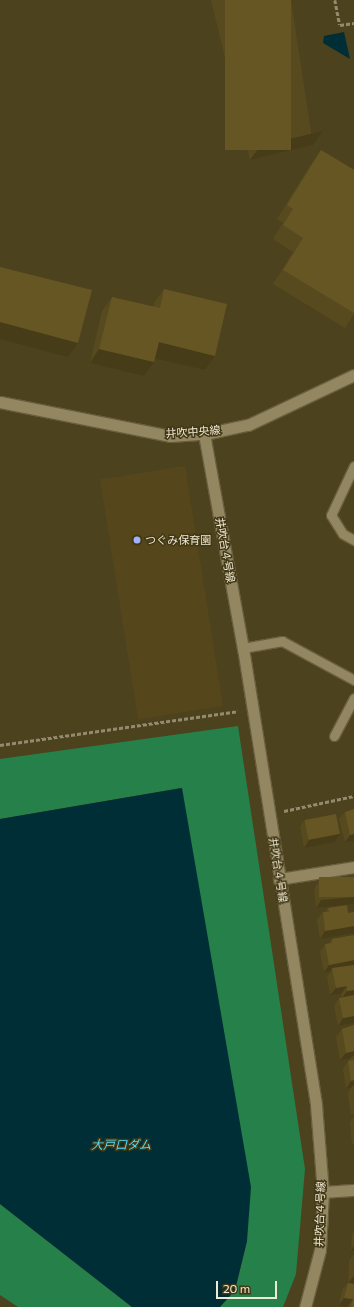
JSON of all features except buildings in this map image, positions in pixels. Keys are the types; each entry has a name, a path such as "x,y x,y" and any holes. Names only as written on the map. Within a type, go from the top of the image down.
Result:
{"street":[{"name":"井吹中央線","path":"0,402 170,436 204,434 248,425 354,375"},
{"name":"井吹台４号線","path":"204,434 243,648 316,1105 323,1192 320,1250 305,1307"},
{"path":"279,879 354,866"},
{"path":"323,1192 354,1190"}],"lane":[{"path":"354,466 331,515 343,534 354,540"},
{"path":"243,648 282,641 354,680"},
{"path":"334,736 354,698"}],"path":[{"path":"335,0 340,25 354,23"},
{"path":"0,745 253,709"},
{"path":"269,814 354,796"}],"shaded area":[{"path":"185,466 223,706 138,719 100,479"}],"green space":[{"path":"238,726 305,1169 296,1274 283,1307 220,1307 235,1290 247,1241 181,788 0,819 0,759"},
{"path":"0,1204 132,1307 18,1307 0,1295"}],"water":[{"path":"344,32 350,59 323,43 324,36"},
{"name":"大戸口ダム","path":"182,788 251,1187 247,1241 235,1290 220,1307 132,1307 0,1204 0,819"}],"place":[{"name":"つぐみ保育園","path":"137,540"}]}
